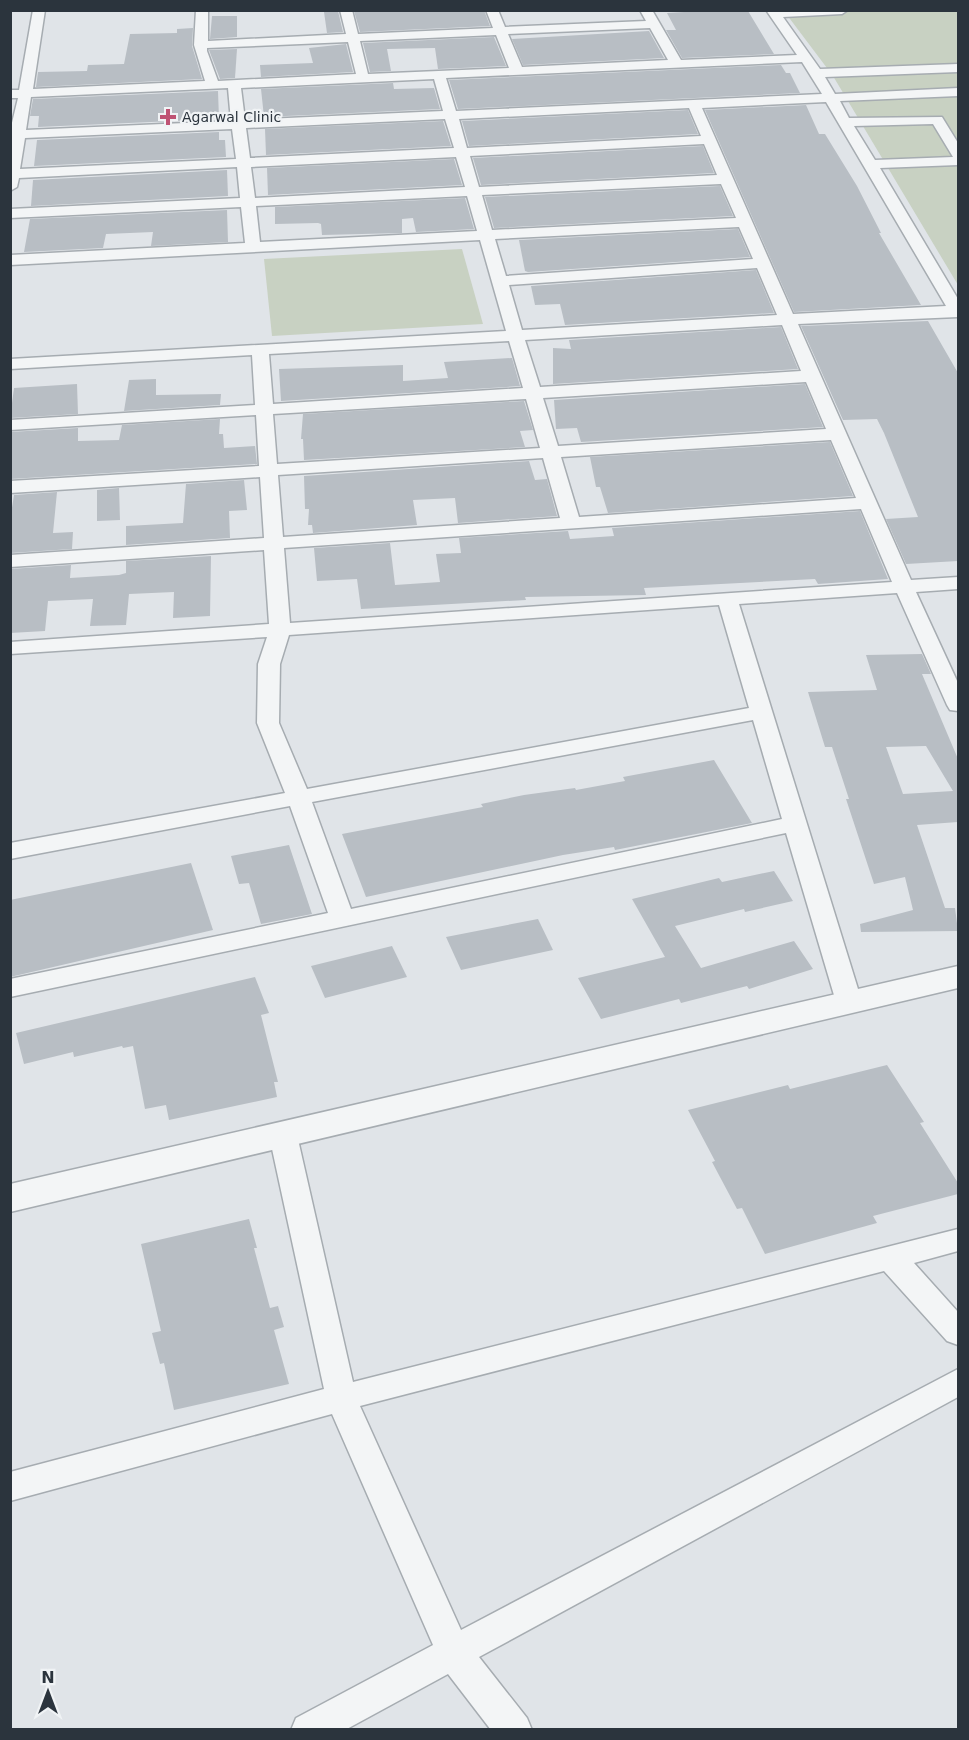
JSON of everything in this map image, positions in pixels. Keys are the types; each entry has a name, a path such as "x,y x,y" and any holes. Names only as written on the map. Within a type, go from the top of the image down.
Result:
{"street":[{"path":"39,10 25,93 14,135 11,179 243,163 710,140"},
{"path":"202,10 200,45 212,85"},
{"path":"346,10 363,78"},
{"path":"492,10 517,71"},
{"path":"646,10 677,64"},
{"path":"773,12 842,10"},
{"path":"10,364 958,311 816,73 773,12"},
{"path":"200,45 654,24"},
{"path":"10,94 806,58"},
{"path":"816,73 958,68"},
{"path":"439,75 571,523"},
{"path":"234,84 253,248"},
{"path":"14,135 830,96 958,92"},
{"path":"693,103 904,587 958,705"},
{"path":"846,122 937,120 958,154"},
{"path":"870,164 958,161"},
{"path":"10,214 726,179"},
{"path":"10,260 745,222"},
{"path":"498,280 763,263"},
{"path":"260,350 280,630 269,664 268,723 342,919"},
{"path":"10,425 812,376"},
{"path":"10,487 838,434"},
{"path":"10,561 868,503"},
{"path":"10,648 958,583"},
{"path":"727,599 849,1002"},
{"path":"10,851 761,712"},
{"path":"10,988 795,824"},
{"path":"10,1198 958,977"},
{"path":"283,1135 341,1398 453,1652 514,1730"},
{"path":"10,1487 341,1398 958,1240"},
{"path":"891,1258 958,1332"},
{"path":"309,1730 958,1382"}],"green space":[{"path":"784,11 958,11 958,285 833,76"},
{"path":"462,249 483,324 272,336 264,259"}],"building":[{"path":"484,10 490,26 360,32 354,11"},
{"path":"338,11 343,32 327,33 324,12"},
{"path":"748,11 774,54 682,58 666,30 676,30 667,13"},
{"path":"212,16 237,16 237,37 210,39"},
{"path":"193,28 192,46 202,79 36,87 38,72 87,71 88,65 124,64 130,34 177,33 177,29"},
{"path":"649,31 664,58 523,65 512,39"},
{"path":"494,37 506,66 438,69 435,48 387,49 391,71 370,72 363,43"},
{"path":"346,44 353,72 261,77 260,65 313,63 309,48"},
{"path":"237,49 235,78 220,79 209,50"},
{"path":"781,65 786,73 790,73 800,93 458,109 449,80"},
{"path":"393,83 394,89 434,88 440,109 264,117 261,89"},
{"path":"218,91 219,119 38,127 39,116 30,116 33,99"},
{"path":"806,105 819,134 825,134 857,186 881,233 879,233 921,305 794,312 705,110"},
{"path":"688,110 698,134 469,146 462,121"},
{"path":"443,121 451,146 266,155 265,129"},
{"path":"219,132 219,140 225,140 226,157 34,166 37,140"},
{"path":"703,146 714,173 481,185 473,158"},
{"path":"454,159 462,185 268,195 267,168"},
{"path":"227,170 228,196 31,206 33,180"},
{"path":"720,186 733,216 494,228 485,197"},
{"path":"465,198 474,229 416,232 413,218 402,219 402,233 322,235 321,224 318,223 275,224 275,207"},
{"path":"227,210 228,242 151,246 153,232 106,234 103,248 24,252 30,219"},
{"path":"738,229 750,257 528,272 525,271 519,240"},
{"path":"756,270 774,313 565,325 560,304 535,305 531,286"},
{"path":"928,321 958,373 958,561 906,564 886,519 918,517 884,433 877,419 843,420 801,326"},
{"path":"781,327 798,369 553,384 553,348 571,349 569,340"},
{"path":"512,358 520,386 281,401 279,369 403,365 403,381 448,378 444,362"},
{"path":"156,379 156,395 221,394 220,405 124,411 129,380"},
{"path":"77,384 78,414 10,418 14,388"},
{"path":"805,384 823,427 581,442 577,428 556,429 554,400"},
{"path":"524,401 533,430 520,431 525,447 304,460 303,439 301,439 303,414"},
{"path":"220,419 219,434 223,434 224,448 255,446 257,464 10,479 10,432 78,428 78,441 119,440 122,425"},
{"path":"830,442 853,496 608,513 600,487 596,487 590,457"},
{"path":"529,461 535,480 547,479 557,516 458,523 455,498 413,500 417,525 313,533 312,525 308,525 309,509 305,509 304,476"},
{"path":"244,480 247,510 229,511 230,538 126,545 126,526 183,523 186,484"},
{"path":"119,488 120,520 97,521 97,490"},
{"path":"57,492 53,533 73,532 72,549 10,553 10,520 14,495"},
{"path":"860,511 888,579 818,584 815,579 644,588 646,595 525,597 526,600 361,609 357,579 317,581 314,548 390,543 395,585 440,582 436,554 461,553 459,538 568,531 570,539 614,536 612,528"},
{"path":"211,556 210,616 173,618 174,592 129,594 126,625 90,626 93,599 48,601 45,631 10,633 10,569 71,565 70,578 119,575 126,573 126,561"},
{"path":"922,654 931,674 922,674 958,759 958,822 917,825 945,908 955,908 958,931 861,932 860,924 913,910 905,877 874,884 846,799 849,799 832,747 825,747 808,692 877,690 866,655","holes":["926,746 953,791 903,794 886,747"]},
{"path":"714,760 752,823 615,850 614,847 563,855 366,897 342,834 483,807 481,804 524,795 575,788 576,790 625,781 623,777"},
{"path":"289,845 312,914 261,924 249,883 239,884 231,856"},
{"path":"191,863 213,930 10,977 10,900"},
{"path":"774,871 793,901 745,912 744,909 675,926 701,968 794,941 813,969 749,989 747,986 681,1003 679,999 601,1019 578,978 665,957 632,899 719,878 722,882"},
{"path":"538,919 553,950 461,970 446,937"},
{"path":"392,946 407,977 325,998 311,966"},
{"path":"255,977 269,1013 261,1015 278,1082 274,1082 277,1097 169,1120 166,1105 145,1109 133,1046 123,1048 122,1046 74,1057 73,1052 24,1064 16,1033"},
{"path":"887,1065 924,1122 920,1123 958,1183 958,1194 873,1216 877,1223 765,1254 742,1208 737,1209 688,1110 788,1085 790,1089"},
{"path":"249,1219 270,1308 278,1306 284,1327 274,1330 289,1384 174,1410 164,1363 160,1364 152,1333 161,1331 141,1244"}],"place":[{"name":"Agarwal Clinic","path":"168,117"}]}
